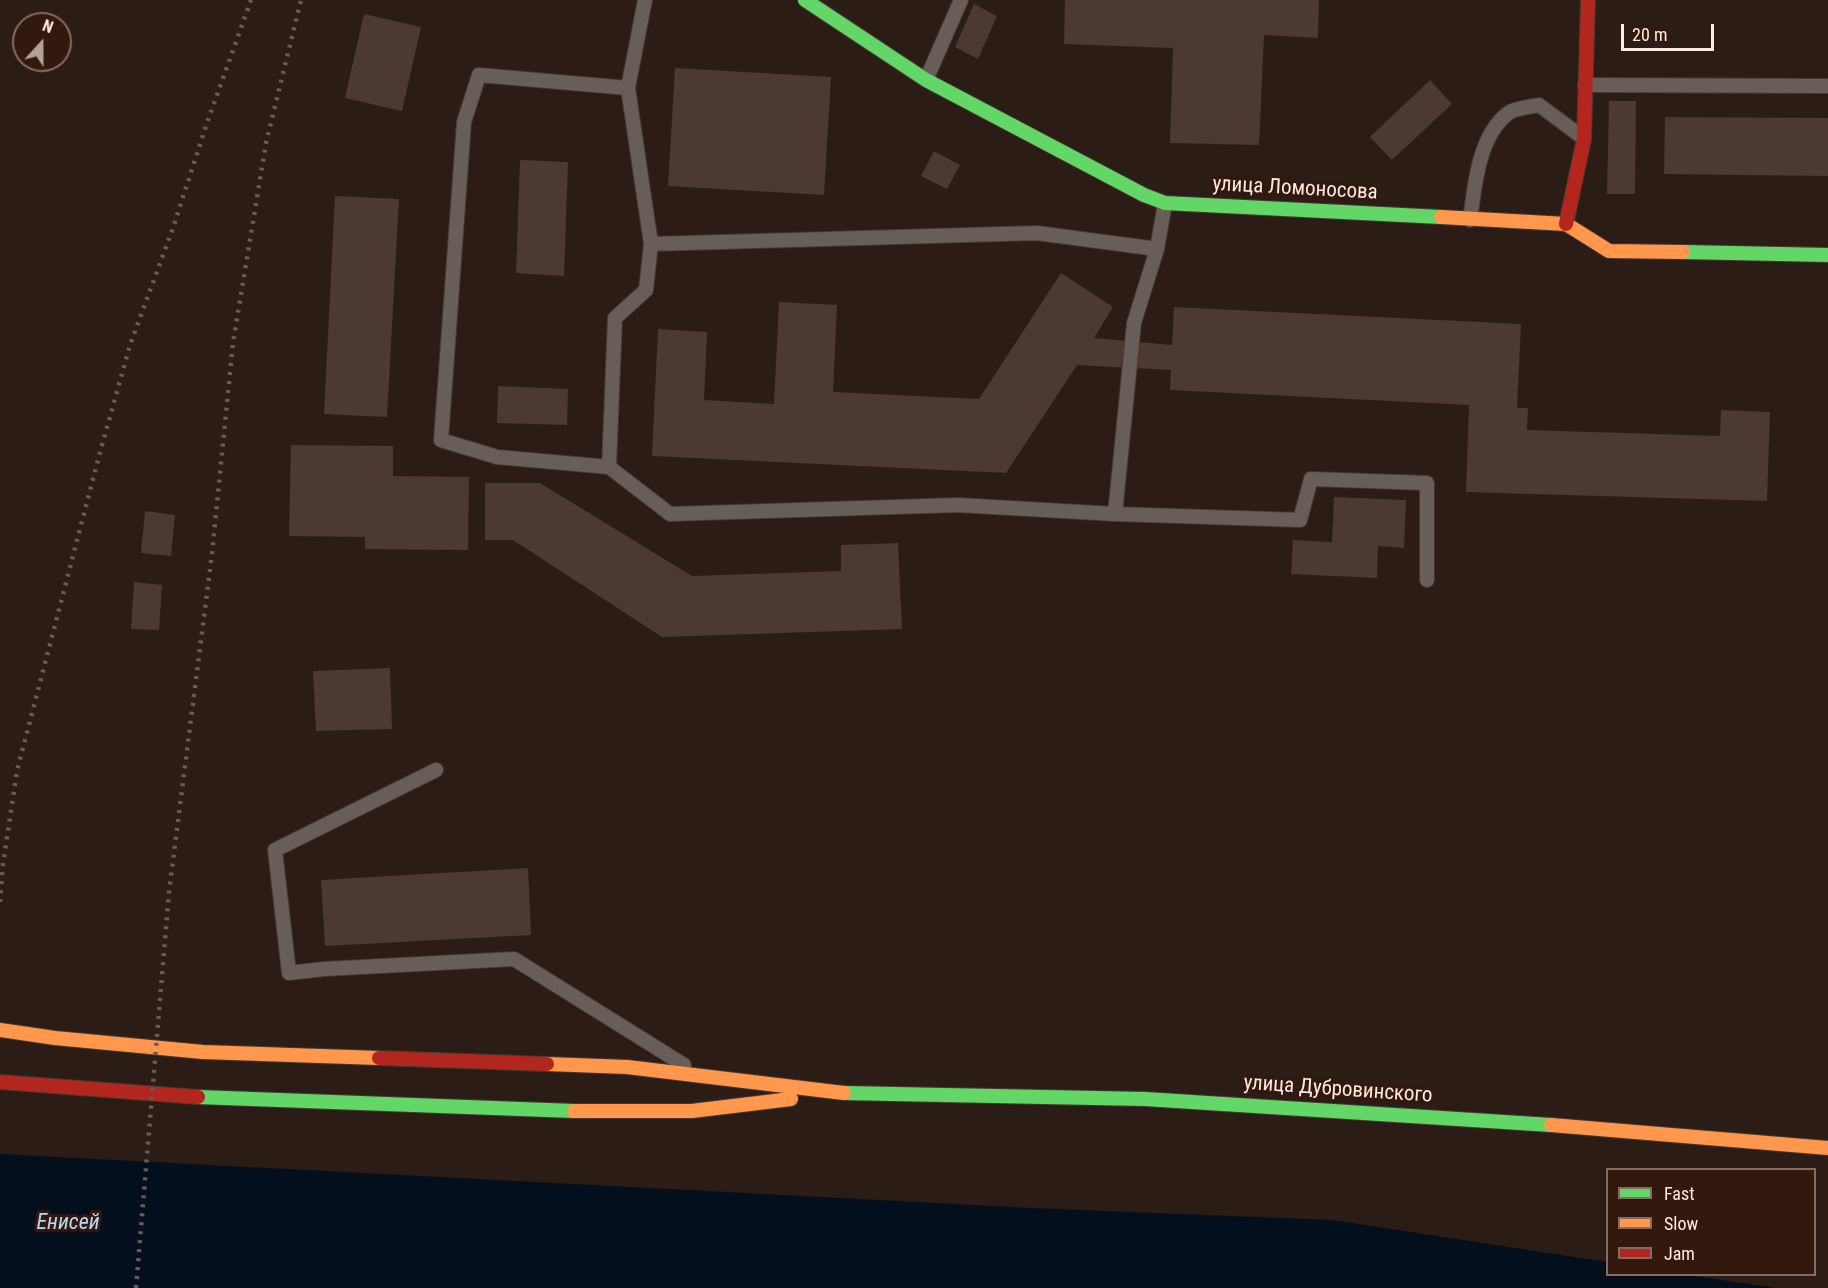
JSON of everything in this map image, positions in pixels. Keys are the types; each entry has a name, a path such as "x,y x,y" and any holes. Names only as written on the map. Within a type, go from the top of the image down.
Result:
{"main road":[{"name":"улица Ломоносова","path":"805,0 926,80 1144,195 1165,203 1566,224 1609,251 1828,255"},
{"path":"1566,224 1584,139 1588,0"},
{"path":"0,1030 55,1038 203,1052 627,1067 844,1093"},
{"path":"0,1082 228,1099 618,1112 692,1111 844,1093"},
{"name":"улица Дубровинского","path":"844,1093 1145,1098 1525,1123 1828,1148"}],"lane":[{"path":"609,467 615,318 646,291 651,244 628,87 645,0"},
{"path":"926,80 961,0"},
{"path":"628,87 479,75 464,122 441,440 497,457 609,467 670,514 958,505 1115,514 1300,520 1311,479 1427,483 1427,580"},
{"path":"1585,85 1828,86"},
{"path":"1470,220 1476,179 1488,139 1508,113 1539,105 1584,139"},
{"path":"1115,514 1134,322 1157,249 1165,203"},
{"path":"651,244 1037,233 1157,249"},
{"path":"436,770 275,850 290,974 324,969 514,959 701,1076"}],"water":[{"name":"Енисей","path":"0,1154 1031,1208 1332,1220 1606,1262 1606,1276 1694,1276 1776,1288 0,1288"}],"building":[{"path":"1065,0 1319,0 1318,38 1264,35 1259,145 1170,143 1173,48 1064,44"},
{"path":"974,4 997,16 978,59 955,47"},
{"path":"364,14 421,27 402,111 345,98"},
{"path":"675,68 831,77 824,195 668,186"},
{"path":"1430,80 1452,104 1392,160 1370,137"},
{"path":"1609,101 1636,101 1635,194 1607,194"},
{"path":"1665,117 1828,118 1828,176 1664,174"},
{"path":"934,151 960,165 947,189 921,176"},
{"path":"520,160 568,162 564,276 516,273"},
{"path":"335,196 399,199 387,417 324,414"},
{"path":"1061,273 1113,307 1094,338 1172,345 1174,307 1521,324 1517,408 1528,408 1527,430 1720,436 1721,410 1770,412 1767,501 1466,492 1469,405 1170,390 1171,370 1077,365 1006,473 652,456 658,329 707,332 704,400 774,404 779,302 837,305 833,392 979,399"},
{"path":"498,386 568,389 567,425 497,423"},
{"path":"291,445 393,446 393,476 469,477 468,550 365,549 365,537 289,536"},
{"path":"485,483 540,483 692,576 841,571 841,545 898,543 902,629 662,637 513,540 485,540"},
{"path":"1334,497 1406,500 1404,548 1378,546 1377,578 1291,574 1293,540 1332,542"},
{"path":"145,511 175,515 171,556 141,553"},
{"path":"134,582 162,585 159,630 131,629"},
{"path":"390,668 392,729 316,731 313,671"},
{"path":"528,868 531,935 325,946 321,880"}],"railway":[{"path":"0,902 3,864 17,771 99,456 130,345 173,228 207,123 251,0"},
{"path":"136,1288 169,892 212,554 233,343 266,143 301,0"}],"traffic: fast":[{"path":"805,0 926,80 1144,195 1165,203 1441,217"},
{"path":"1683,252 1828,255"},
{"path":"844,1093 1145,1099 1551,1125"},
{"path":"198,1097 574,1111"}],"traffic: slow":[{"path":"1441,217 1566,224 1609,251 1683,252"},
{"path":"0,1030 55,1038 203,1052 379,1058"},
{"path":"547,1064 627,1067 844,1093"},
{"path":"574,1111 692,1111 791,1099"},
{"path":"1551,1125 1828,1148"}],"traffic: jam":[{"path":"1566,224 1584,139 1588,0"},
{"path":"379,1058 547,1064"},
{"path":"0,1082 198,1097"}]}
